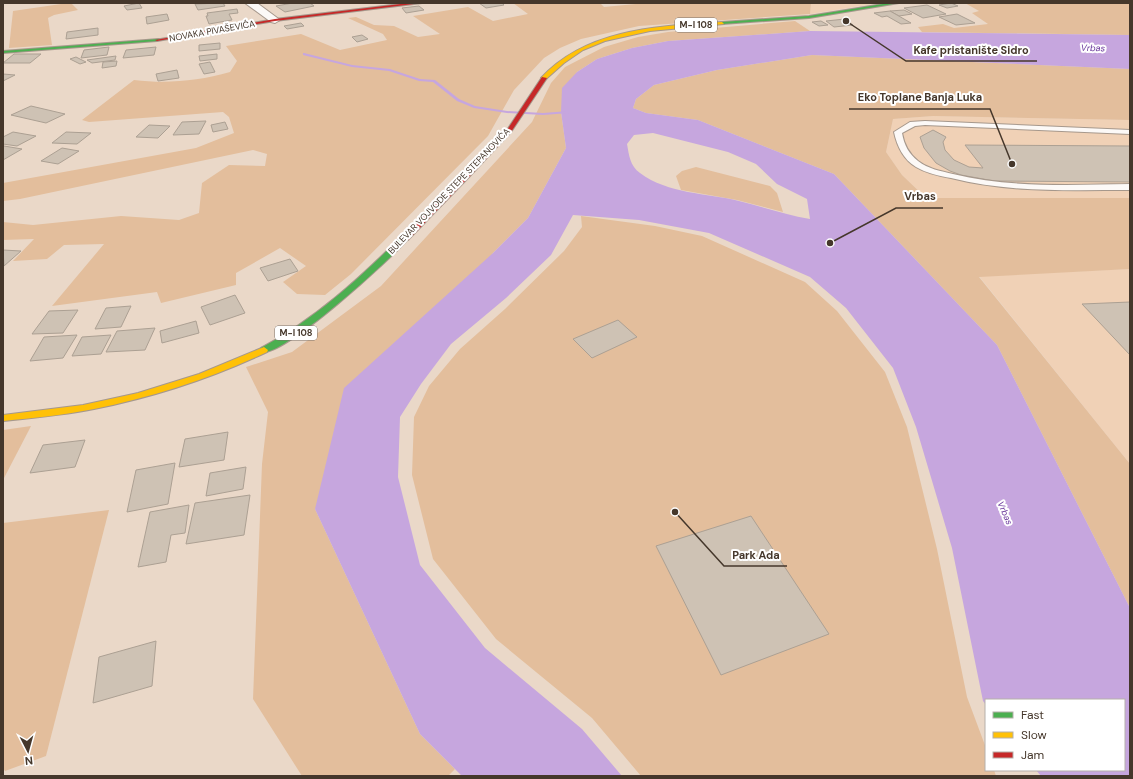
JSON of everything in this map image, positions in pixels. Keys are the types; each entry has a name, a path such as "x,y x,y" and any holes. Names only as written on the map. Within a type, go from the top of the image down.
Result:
{"main road":[{"name":"NOVAKA PIVAŠEVIĆA","path":"3,52 163,40 275,20 420,3"},
{"name":"BULEVAR VOJVODE STEPE STEPANOVIĆA","path":"3,418 93,406 174,386 242,361 291,336 355,287 467,176 516,120 540,82 556,67 581,50 615,37 673,27 809,17 897,3"}],"street":[{"path":"250,3 275,20"}],"lane":[{"path":"1130,132 925,123 913,124 898,132 900,144 911,160 929,171 967,182 1006,187 1130,187"}],"shaded area":[{"path":"71,3 78,10 54,15 48,18 52,45 9,48 13,11"},
{"path":"513,3 600,3 604,7 646,3 811,3 810,14 639,26 581,39 560,48 544,58 514,90 488,136 351,274 325,295 297,294 283,282 306,266 280,248 236,273 236,285 161,303 157,292 52,306 104,244 64,245 47,259 13,261 34,239 3,240 3,222 33,225 121,216 179,220 199,213 202,183 229,165 265,166 267,154 253,150 20,199 3,201 3,183 196,148 234,133 229,117 223,112 89,122 82,120 134,80 158,82 182,81 206,78 230,72 237,61 226,46 301,34 340,50 387,40 383,34 348,18 356,17 374,25 394,26 418,37 440,34 413,16 468,7 493,21 528,14"},
{"path":"811,3 879,3 810,14"},
{"path":"965,3 1130,3 1130,35 922,32 918,27 943,24 954,28 988,24 972,13 979,11"},
{"path":"795,21 810,31 668,41 632,48 597,59 577,72 561,112 566,148 528,218 493,253 315,509 420,734 455,769 448,776 302,776 253,699 262,464 268,412 246,367 292,352 381,286 532,122 551,83 565,67 604,47 638,37 668,32"},
{"path":"812,55 1130,69 1130,120 933,116 893,119 886,152 902,175 926,198 1130,198 1130,269 979,277 1130,464 1130,608 997,345 834,174 698,120 646,113 633,108 636,99 654,85 717,70"},
{"path":"933,116 1130,120 1130,198 926,198 902,175 886,152 893,119"},
{"path":"696,167 770,186 777,193 783,212 737,200 681,190 676,176 682,171"},
{"path":"581,216 655,226 702,236 805,282 837,311 885,372 907,427 937,549 967,697 985,745 985,771 994,771 996,776 641,776 592,718 496,639 433,559 412,475 414,417 429,386 460,349 505,309 564,251 582,227"},
{"path":"1130,269 1130,464 979,276"},
{"path":"31,426 29,430 3,480 3,430"},
{"path":"109,510 46,756 5,771 3,768 3,523"}],"water":[{"path":"810,31 1130,35 1130,69 812,55 717,70 654,85 636,99 633,108 646,113 698,120 834,174 997,345 1130,608 1130,776 1041,776 1037,771 1125,771 1125,699 985,699 985,704 983,701 952,548 916,427 893,368 846,308 810,277 709,233 639,220 573,215 551,255 506,298 451,344 421,384 400,417 398,477 420,565 485,648 582,729 622,776 462,776 420,734 315,509 344,388 493,253 528,218 566,148 561,112 562,88 577,72 597,59 632,48 668,41","holes":["653,133 728,152 756,164 777,184 807,199 810,219 727,198 688,192 663,185 651,180 634,167 630,160 627,144 634,135"]}],"building":[{"path":"139,3 142,8 127,10 124,6"},
{"path":"223,3 225,6 198,10 195,4"},
{"path":"293,3 310,3 314,6 285,12 276,6"},
{"path":"479,3 502,3 504,5 486,8"},
{"path":"951,3 958,6 947,8 939,5"},
{"path":"927,5 946,14 923,18 904,8"},
{"path":"419,6 424,10 406,13 402,8"},
{"path":"237,9 238,13 229,14 232,20 209,24 206,16 208,16 207,13"},
{"path":"904,10 912,14 899,16 890,11"},
{"path":"890,11 911,23 901,24 887,16 882,17 874,13"},
{"path":"167,14 169,20 147,24 146,17"},
{"path":"957,14 975,23 956,25 939,17"},
{"path":"845,19 853,25 834,27 826,21"},
{"path":"821,21 828,25 819,26 812,22"},
{"path":"301,23 304,26 287,29 284,26"},
{"path":"98,28 98,35 66,39 67,32"},
{"path":"362,35 368,39 357,42 352,37"},
{"path":"220,43 220,49 199,51 199,45"},
{"path":"109,47 107,55 81,58 84,50"},
{"path":"156,47 154,55 123,58 126,50"},
{"path":"14,54 41,54 30,63 3,63"},
{"path":"217,54 217,59 200,61 199,56"},
{"path":"116,56 115,60 92,63 87,60"},
{"path":"76,57 86,62 80,64 70,59"},
{"path":"117,61 116,66 102,68 103,62"},
{"path":"210,62 215,72 204,74 199,64"},
{"path":"177,70 179,78 158,81 156,74"},
{"path":"3,74 15,75 3,81"},
{"path":"31,106 65,114 46,123 11,115"},
{"path":"206,121 199,134 173,135 182,122"},
{"path":"225,122 228,129 213,132 211,125"},
{"path":"149,125 170,126 158,138 136,137"},
{"path":"933,130 946,137 943,142 945,150 954,160 969,167 983,168 965,145 1130,146 1130,182 994,181 961,175 936,163 924,148 920,137"},
{"path":"13,132 36,136 17,146 3,144 3,137"},
{"path":"66,132 91,133 77,144 52,143"},
{"path":"4,146 22,149 3,160"},
{"path":"62,148 79,151 58,164 41,161"},
{"path":"3,250 21,251 4,266"},
{"path":"290,259 298,271 268,281 260,268"},
{"path":"235,295 245,313 210,325 201,307"},
{"path":"1130,302 1130,355 1082,304"},
{"path":"131,306 121,327 95,329 106,308"},
{"path":"78,310 63,333 32,334 49,311"},
{"path":"618,320 637,337 592,358 573,339"},
{"path":"196,321 199,333 162,343 160,331"},
{"path":"155,328 145,350 106,352 117,331"},
{"path":"77,335 63,358 30,361 44,337"},
{"path":"111,335 101,354 72,356 82,337"},
{"path":"228,432 224,460 179,467 185,439"},
{"path":"85,440 75,467 30,473 43,445"},
{"path":"175,463 168,504 127,512 136,470"},
{"path":"246,467 243,489 206,496 210,473"},
{"path":"250,495 244,535 186,544 195,503"},
{"path":"189,505 185,533 171,535 166,562 138,567 150,512"},
{"path":"751,516 829,634 721,675 656,546"},
{"path":"156,641 152,686 93,703 99,657"}],"waterway":[{"path":"304,54 352,66 390,70 420,80 434,81 458,100 474,107 507,112 543,114 569,112"}],"traffic: fast":[{"path":"722,23 809,17 897,3"},
{"path":"3,52 157,40"},
{"path":"264,350 303,327 339,300 405,238"}],"traffic: slow":[{"path":"544,78 562,62 582,49 604,40 650,30 722,23"},
{"path":"3,418 83,408 138,396 202,376 264,350"}],"traffic: jam":[{"path":"157,40 275,20 420,3"},
{"path":"405,238 467,176 509,131 544,78"}],"place":[{"name":"Kafe pristanište Sidro","path":"846,21"},
{"name":"Eko Toplane Banja Luka","path":"1012,164"},
{"name":"Vrbas","path":"830,243"},
{"name":"Park Ada","path":"675,512"}]}
